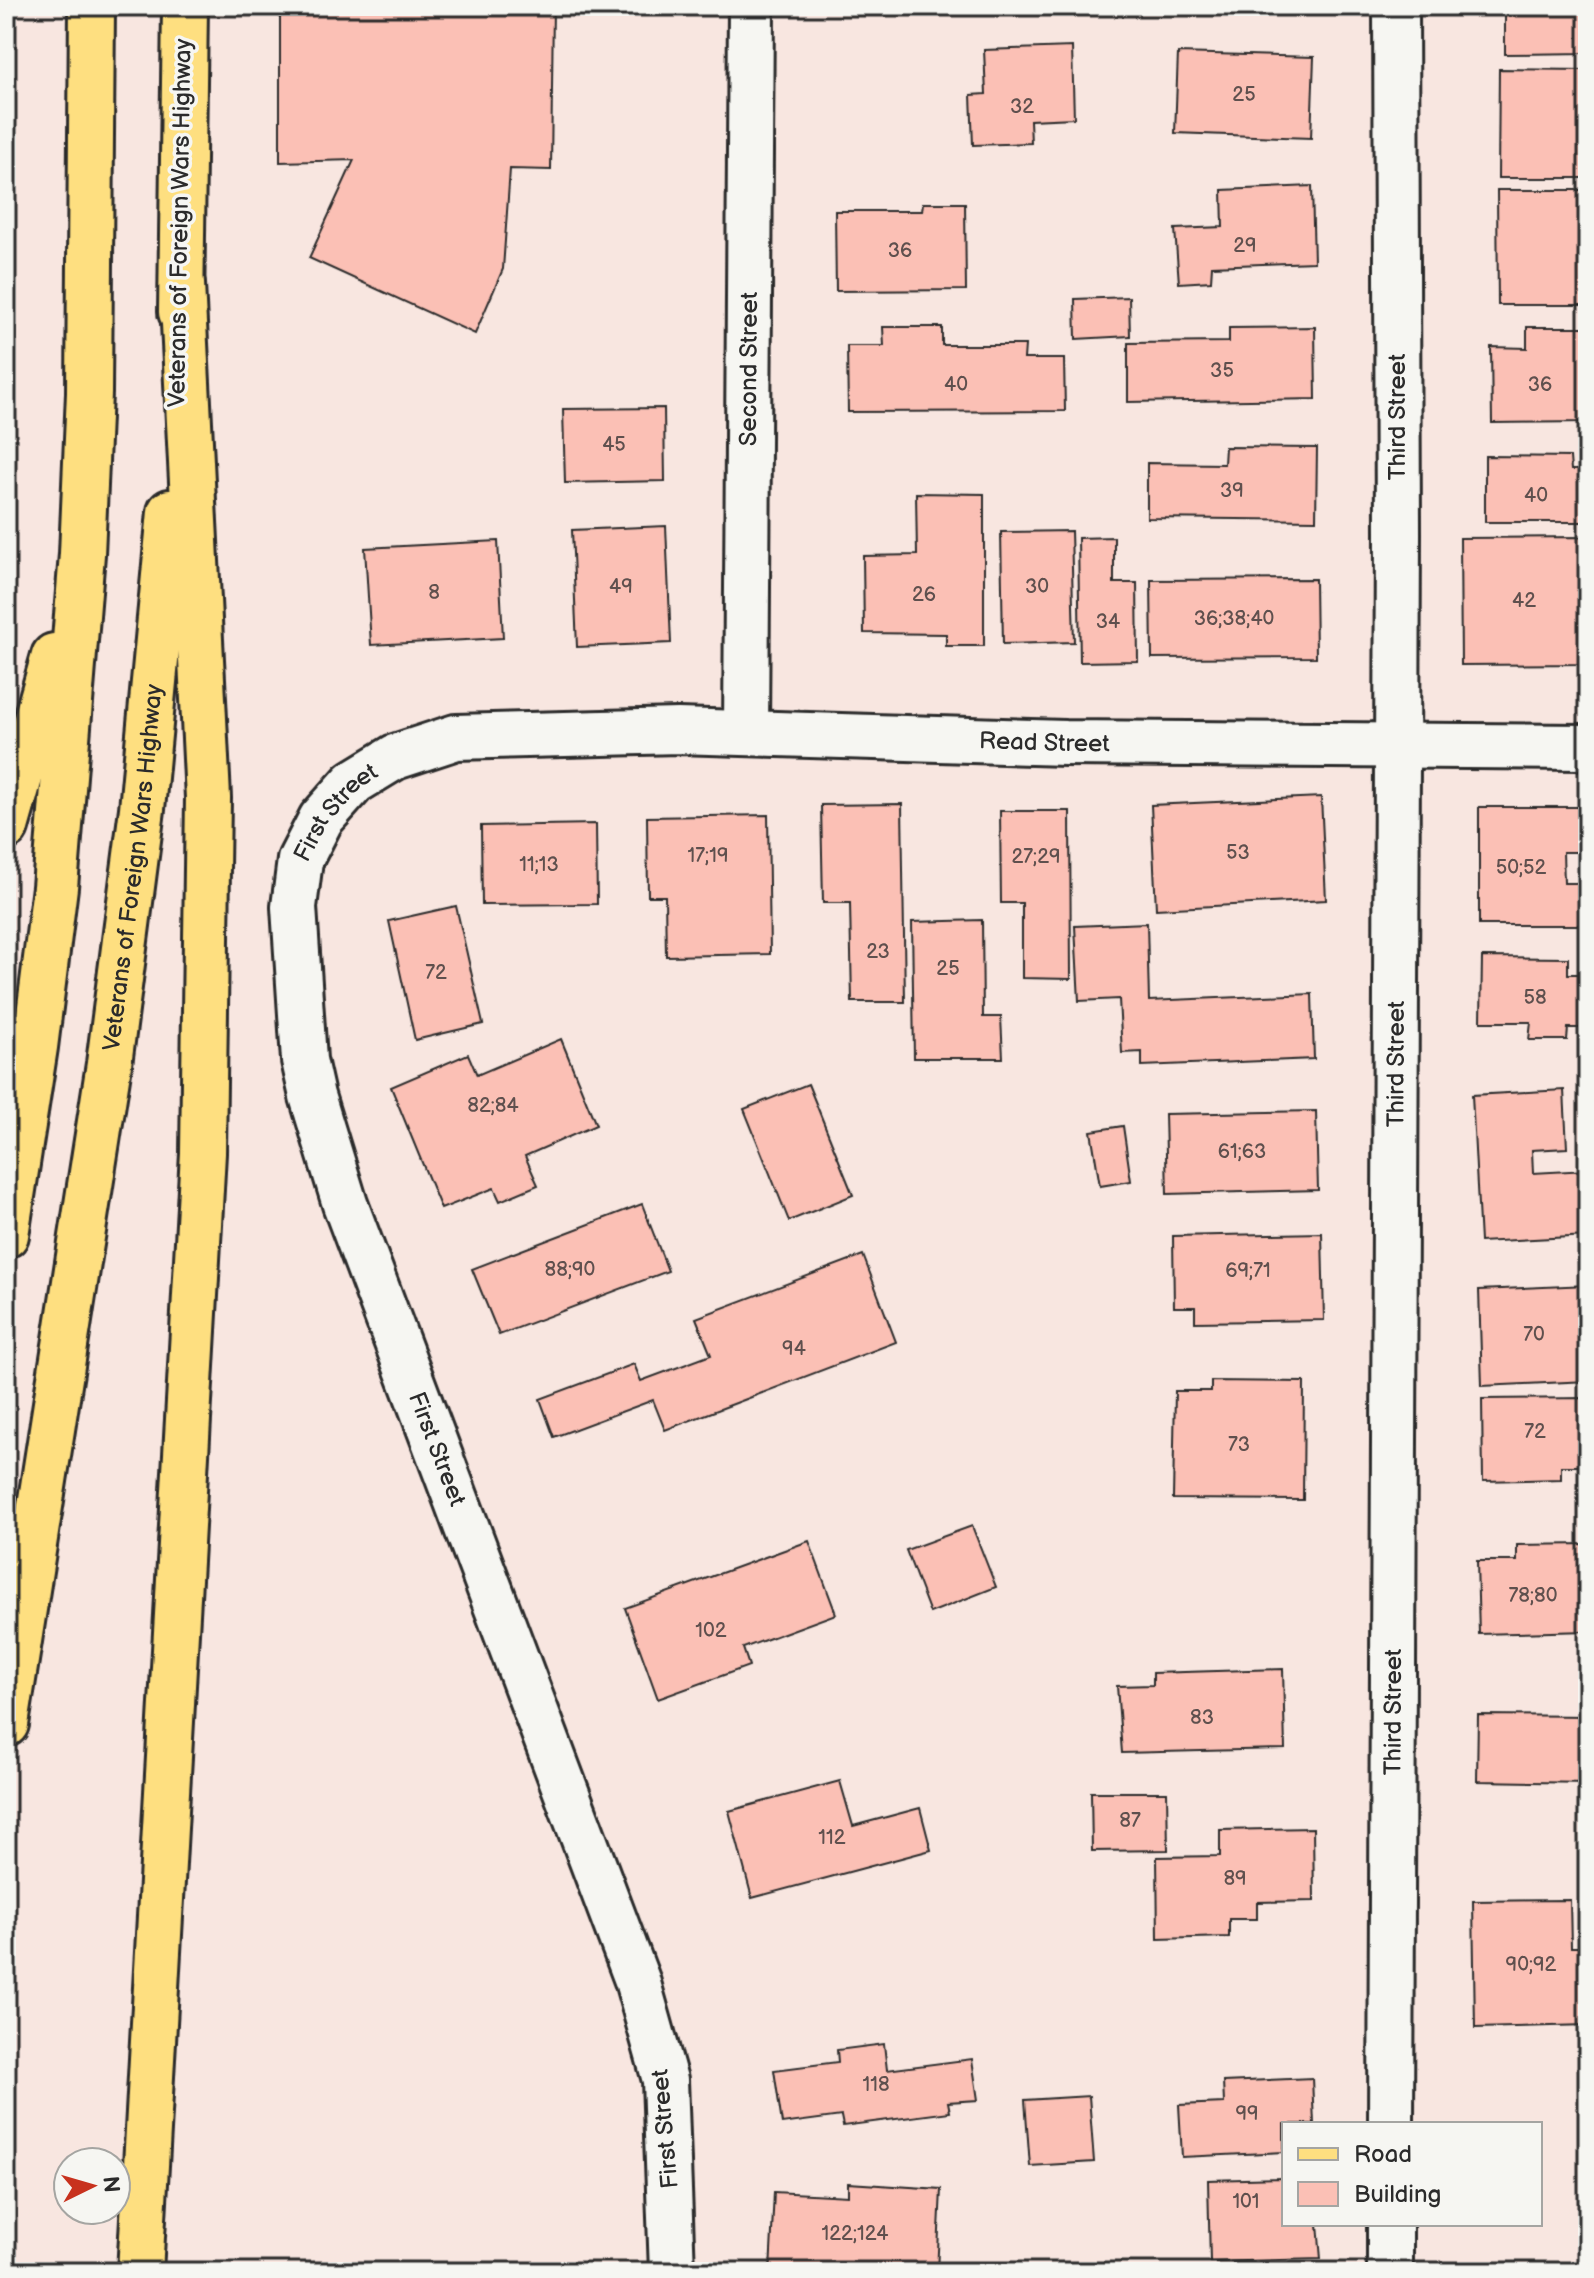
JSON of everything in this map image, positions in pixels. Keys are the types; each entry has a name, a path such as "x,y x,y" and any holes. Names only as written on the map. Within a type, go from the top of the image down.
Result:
{"main road":[{"path":"6,1235 35,1047 55,887 82,554 89,393 92,6"},
{"name":"Veterans of Foreign Wars Highway","path":"6,1724 91,1183 142,809 167,551 182,284 185,6"},
{"path":"140,2272 203,1153 206,1038 208,798 182,284"},
{"path":"6,827 82,554"}],"street":[{"name":"Second Street","path":"746,733 751,6"},
{"name":"Third Street","path":"1391,2122 1397,747 1396,6"},
{"name":"Read Street","path":"499,735 678,731 1065,743 1588,747"},
{"name":"First Street","path":"499,735 456,737 395,757 354,782 321,819 300,860 294,907 304,1060 345,1204 637,1980 665,2080 672,2272"},
{"path":"1390,2226 1390,2272"}],"building":[{"path":"280,6 553,6 551,170 510,169 503,269 475,334 309,258 354,160 280,162"},
{"path":"1185,6 1319,6 1319,7 1185,10"},
{"path":"1505,6 1588,6 1588,53 1505,54"},
{"path":"1072,47 1074,118 1030,120 1031,143 973,145 971,95 986,94 984,50"},
{"path":"1178,53 1314,57 1311,138 1175,133"},
{"path":"1499,69 1588,70 1588,178 1498,178"},
{"path":"1312,186 1314,262 1212,266 1211,281 1179,283 1175,229 1223,227 1222,190"},
{"path":"1497,190 1588,190 1588,305 1498,305"},
{"path":"923,203 965,203 966,290 836,291 835,211 922,211"},
{"path":"1129,297 1130,336 1076,339 1075,299"},
{"path":"883,327 942,327 942,345 1025,345 1024,359 1064,359 1065,411 848,412 847,346 884,346"},
{"path":"1315,327 1316,399 1128,402 1128,343 1229,342 1229,328"},
{"path":"1527,327 1588,327 1588,422 1492,423 1491,347 1527,348"},
{"path":"664,408 665,481 565,483 563,409"},
{"path":"1225,447 1317,448 1316,520 1147,518 1147,463 1224,464"},
{"path":"1485,456 1570,457 1571,470 1588,470 1588,522 1485,522"},
{"path":"916,493 984,494 984,646 946,646 946,634 864,633 863,556 917,555"},
{"path":"666,526 671,643 577,647 572,530"},
{"path":"1071,531 1074,642 1003,644 1001,532"},
{"path":"1114,537 1114,583 1137,583 1138,661 1080,662 1078,538"},
{"path":"1588,537 1588,664 1461,665 1460,538"},
{"path":"498,541 503,638 371,645 365,548"},
{"path":"1315,579 1316,657 1152,658 1151,580"},
{"path":"1321,797 1326,900 1156,909 1151,805"},
{"path":"902,804 905,1002 852,1002 850,903 823,903 821,805"},
{"path":"1479,807 1588,807 1588,852 1563,852 1564,883 1588,883 1588,925 1479,925"},
{"path":"1000,811 1070,811 1071,979 1022,978 1022,903 1001,903"},
{"path":"768,815 770,954 666,956 665,896 648,896 647,817"},
{"path":"596,824 597,904 482,905 481,826"},
{"path":"456,906 483,1024 415,1040 389,921"},
{"path":"982,920 983,1017 1001,1017 1003,1058 914,1058 912,922"},
{"path":"1147,923 1149,1001 1312,994 1314,1059 1142,1066 1142,1052 1122,1053 1119,999 1079,1001 1075,926"},
{"path":"1482,957 1568,958 1568,974 1588,974 1588,1028 1568,1028 1567,1040 1529,1040 1531,1022 1481,1022"},
{"path":"561,1039 596,1125 525,1156 538,1185 500,1201 494,1188 441,1209 391,1087 468,1054 477,1075"},
{"path":"808,1084 853,1195 789,1221 744,1109"},
{"path":"1564,1090 1567,1148 1532,1150 1533,1173 1588,1170 1588,1236 1480,1242 1472,1095"},
{"path":"1316,1111 1318,1190 1167,1194 1165,1114"},
{"path":"1123,1126 1131,1181 1100,1186 1091,1131"},
{"path":"642,1204 668,1271 499,1335 472,1269"},
{"path":"1322,1233 1324,1320 1195,1322 1195,1307 1174,1307 1173,1236"},
{"path":"863,1255 896,1342 665,1430 653,1400 554,1437 540,1399 634,1364 641,1381 711,1355 696,1318"},
{"path":"1588,1285 1588,1381 1482,1386 1479,1290"},
{"path":"1211,1381 1304,1382 1303,1500 1173,1499 1175,1391 1211,1391"},
{"path":"1588,1398 1588,1466 1561,1466 1561,1479 1483,1481 1482,1399"},
{"path":"972,1526 996,1587 930,1613 906,1550"},
{"path":"809,1541 836,1614 743,1648 749,1666 658,1699 625,1608"},
{"path":"1588,1544 1588,1631 1479,1634 1477,1561 1517,1561 1517,1545"},
{"path":"1283,1669 1285,1749 1122,1753 1117,1686 1153,1685 1153,1673"},
{"path":"1478,1715 1588,1716 1588,1783 1477,1781"},
{"path":"840,1781 853,1826 920,1808 931,1850 752,1898 729,1811"},
{"path":"1091,1792 1167,1792 1168,1850 1092,1851"},
{"path":"1313,1828 1314,1901 1257,1902 1257,1919 1229,1919 1229,1937 1158,1939 1157,1857 1220,1856 1220,1830"},
{"path":"1570,1900 1571,1947 1587,1947 1588,2025 1475,2028 1473,1901"},
{"path":"884,2044 887,2070 972,2059 978,2100 948,2102 950,2112 843,2126 841,2116 782,2124 774,2070 838,2062 837,2050"},
{"path":"1312,2078 1314,2122 1282,2122 1282,2152 1182,2157 1179,2105 1224,2103 1223,2082"},
{"path":"1089,2096 1094,2162 1030,2166 1025,2100"},
{"path":"1282,2178 1282,2226 1318,2226 1321,2259 1210,2262 1208,2180"},
{"path":"848,2183 941,2189 937,2272 770,2272 774,2192 848,2196"},
{"path":"1581,2240 1588,2240 1588,2269 1582,2269"}]}
